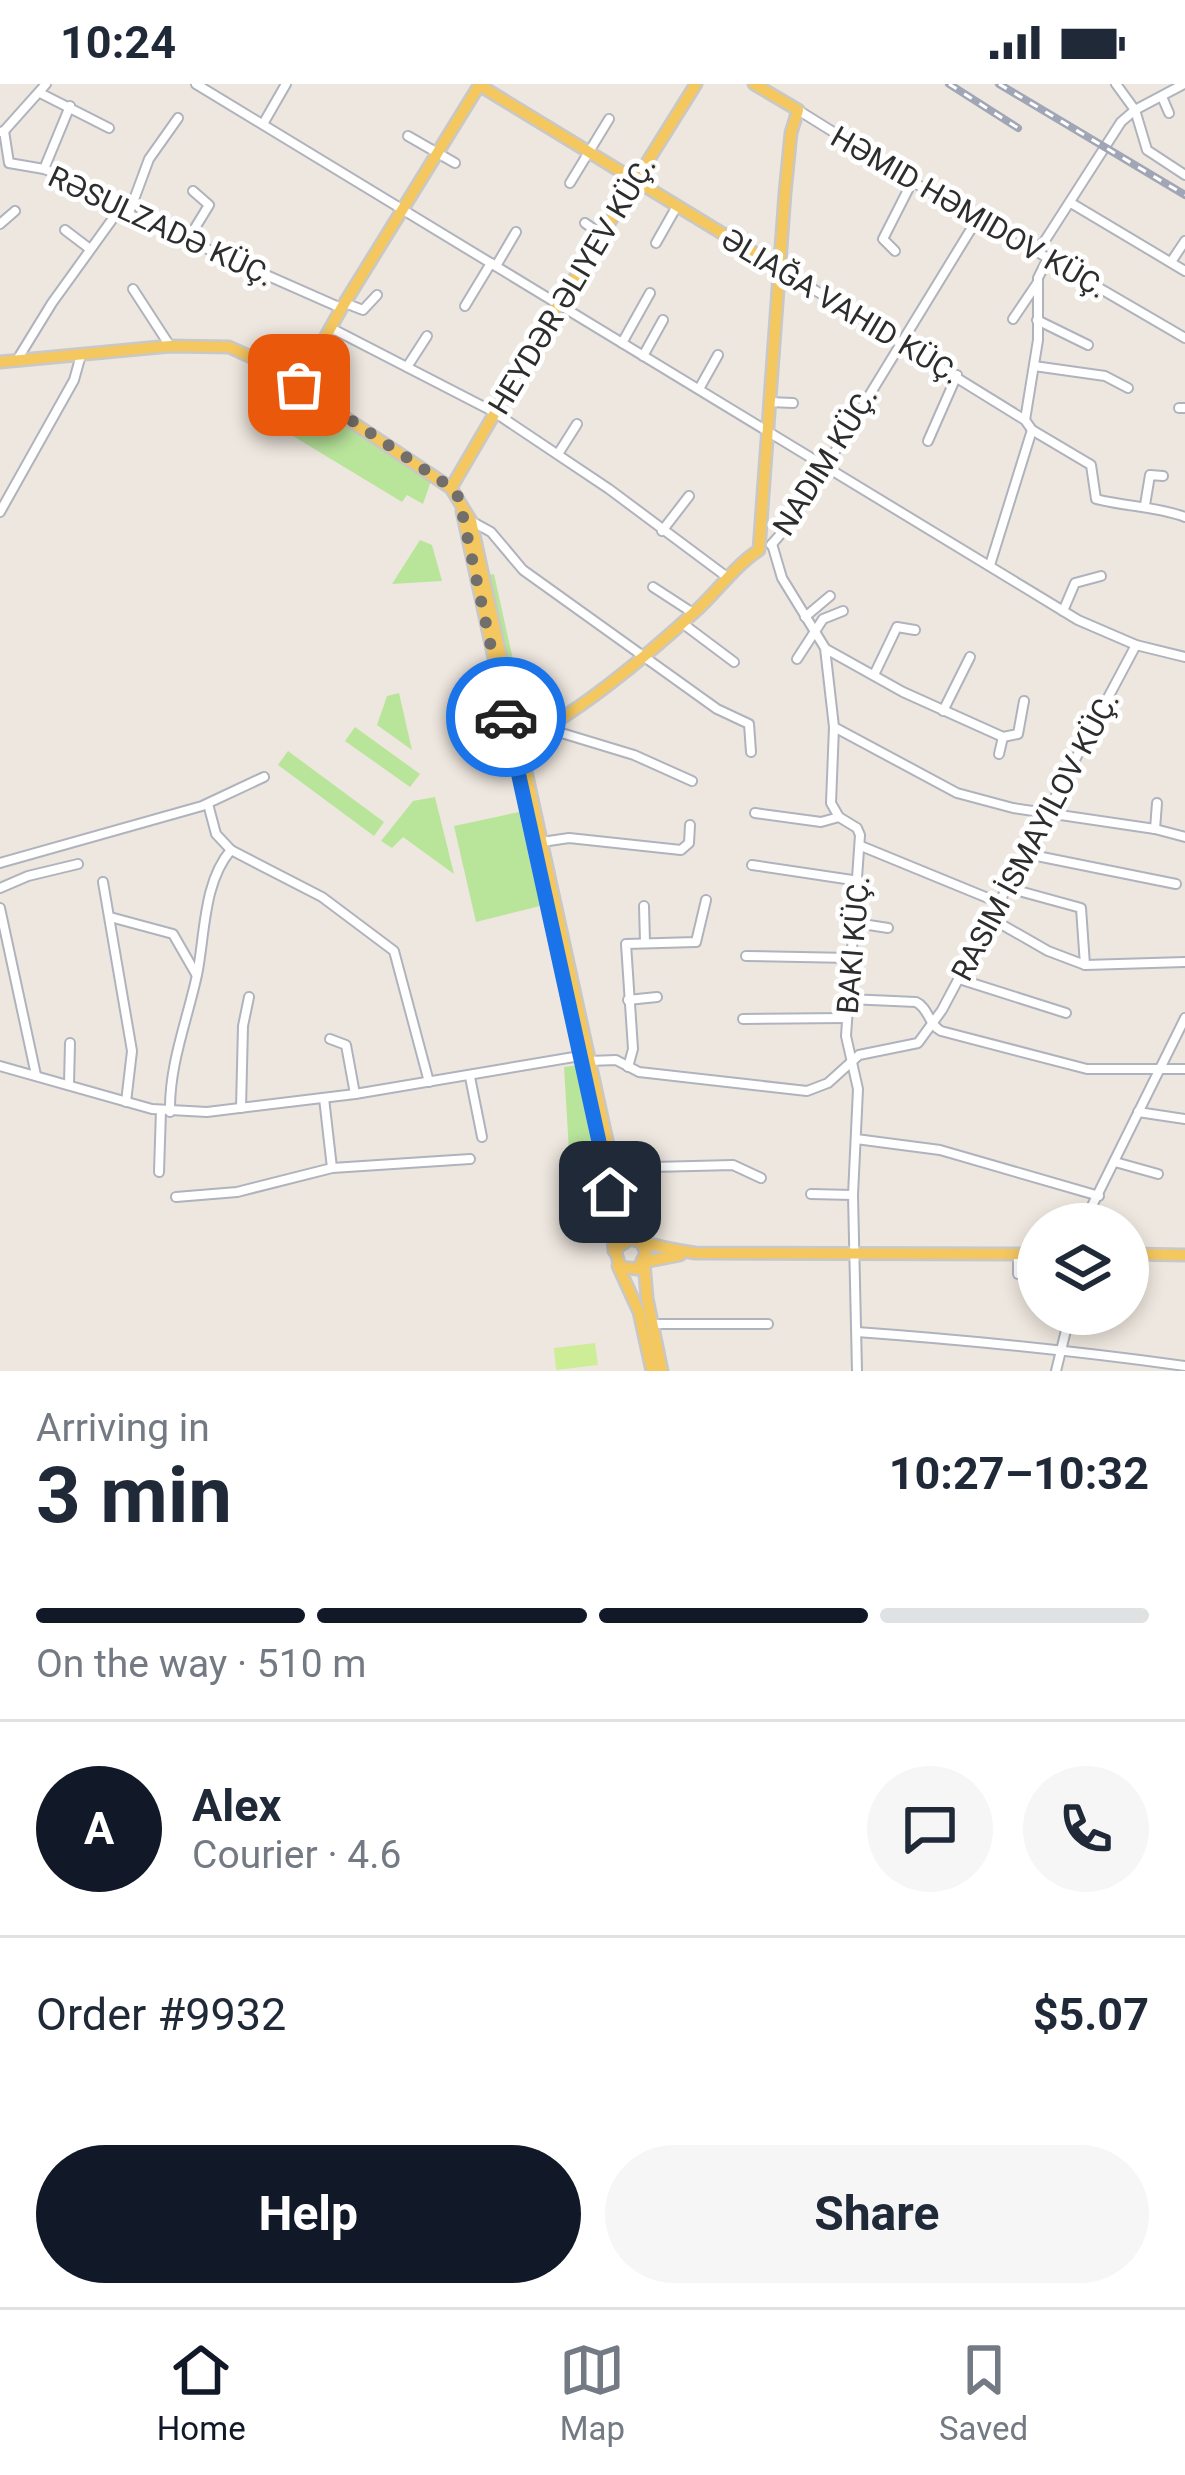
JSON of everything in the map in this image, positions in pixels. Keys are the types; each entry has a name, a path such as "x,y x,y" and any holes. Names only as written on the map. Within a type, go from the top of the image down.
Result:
{"main road":[{"name":"ƏLIAĞA VAHID KÜÇ.","path":"479,84 779,268"},
{"path":"299,385 479,84"},
{"name":"HEYDƏR ƏLIYEV KÜÇ.","path":"452,488 696,84"},
{"name":"HƏMID HƏMIDOV KÜÇ.","path":"754,84 798,110"},
{"path":"759,550 779,268 791,133 798,110"},
{"path":"0,362 170,346 229,347 299,385 452,488 471,521 584,1058 620,1204 646,1253 662,1371"},
{"path":"461,502 542,842 610,1192 615,1258 639,1312 652,1371"},
{"name":"NADIM KÜÇ.","path":"516,741 643,655 759,550"},
{"path":"615,1258 625,1239 695,1253"},
{"path":"615,1258 633,1270 644,1262 695,1253 1017,1254"},
{"path":"1149,1254 1185,1255"}],"street":[{"path":"196,84 1063,611 1136,644 1185,659"},
{"path":"262,124 286,84"},
{"path":"1116,84 1135,110 1147,150 1185,175"},
{"path":"1034,250 1045,242 1121,122 1184,84"},
{"path":"44,87 109,128"},
{"name":"RƏSULZADƏ KÜÇ.","path":"44,87 2,132 4,164 72,180 124,212 343,306"},
{"path":"1162,99 1169,113"},
{"path":"44,170 70,106"},
{"name":"HƏMID HƏMIDOV KÜÇ.","path":"798,110 1018,246 1034,250 1185,338"},
{"path":"16,361 90,249 124,212 149,159 178,118"},
{"path":"570,183 609,119"},
{"path":"408,136 455,163"},
{"path":"895,251 883,239 913,180"},
{"path":"187,241 209,206 193,191"},
{"path":"1071,203 1185,271"},
{"path":"656,243 677,206"},
{"path":"0,224 15,211"},
{"name":"NADIM KÜÇ.","path":"759,550 783,535 976,221"},
{"path":"585,223 602,235"},
{"path":"65,230 90,249"},
{"path":"465,306 516,232"},
{"path":"1171,262 1185,242"},
{"path":"1013,319 1047,260"},
{"name":"ƏLIAĞA VAHID KÜÇ.","path":"779,268 957,375 1025,420 1031,430 1091,465 1096,499 1145,505 1185,517"},
{"path":"1025,420 1034,366 1038,282"},
{"path":"133,289 170,346"},
{"path":"622,343 650,293"},
{"path":"343,306 363,310 377,295"},
{"path":"643,356 662,320"},
{"path":"1037,320 1088,345"},
{"path":"331,328 494,412 727,577"},
{"path":"407,367 427,335"},
{"path":"0,512 74,380 81,355"},
{"path":"699,389 718,355"},
{"path":"1034,366 1105,376 1128,388"},
{"path":"928,440 957,375"},
{"path":"768,402 794,403"},
{"path":"558,454 577,424"},
{"path":"990,566 1031,430"},
{"path":"1145,505 1150,475 1163,476"},
{"path":"662,531 689,496"},
{"path":"471,521 491,532 523,570 717,709 749,724 751,752"},
{"path":"772,544 782,578 825,648 834,727 831,803 838,817 857,828 861,846 847,1018 849,1061 858,1089 853,1195 857,1371"},
{"path":"1063,611 1075,583 1101,576"},
{"path":"653,587 693,613"},
{"path":"806,617 830,596"},
{"path":"797,659 823,619 843,611"},
{"path":"682,622 734,662"},
{"path":"874,675 897,627 914,630"},
{"path":"0,1066 165,1111 324,1098 584,1058 616,1060 693,1080 807,1091 828,1083 849,1061 872,1051 911,1047 933,1026 1136,644"},
{"path":"825,648 1003,737 1018,734 1024,701"},
{"path":"943,711 970,657"},
{"path":"543,727 634,755 692,781"},
{"path":"834,727 957,793 1013,808 1155,829 1185,838"},
{"path":"999,754 1003,737"},
{"path":"0,863 208,804 264,777"},
{"path":"1155,829 1157,802"},
{"path":"208,804 216,834 231,850 322,897 389,945 429,1082"},
{"path":"754,813 821,821 838,817"},
{"path":"542,842 569,838 681,850 689,843 690,825"},
{"path":"861,846 1000,903"},
{"path":"159,1172 172,1073 213,889 231,850"},
{"path":"1027,854 1176,884"},
{"path":"32,855 37,873"},
{"path":"0,889 37,873 77,864"},
{"path":"752,865 860,881"},
{"path":"103,882 133,1051 126,1102"},
{"path":"1008,888 1081,908 1085,965"},
{"path":"628,1066 634,1048 624,949 631,942 696,942 706,900"},
{"path":"644,906 645,942"},
{"path":"0,908 36,1075"},
{"path":"110,917 173,934 197,974"},
{"path":"992,919 1048,951 1085,965 1185,962"},
{"path":"856,923 888,928"},
{"path":"746,956 851,958"},
{"path":"958,980 1066,1012"},
{"path":"241,1108 243,1026 249,997"},
{"path":"628,1000 657,997"},
{"path":"848,999 916,1002 924,1007 933,1026 1087,1069 1185,1069"},
{"path":"743,1019 847,1018"},
{"path":"1095,1203 1185,1018"},
{"path":"330,1039 346,1045 355,1094"},
{"path":"69,1084 70,1043"},
{"path":"470,1076 482,1137"},
{"path":"324,1098 332,1168"},
{"path":"1138,1112 1185,1119"},
{"path":"856,1139 940,1150 1099,1196"},
{"path":"176,1197 237,1192 332,1168 470,1159"},
{"path":"1115,1162 1159,1174"},
{"path":"613,1168 733,1165 761,1178"},
{"path":"812,1194 853,1195"},
{"path":"652,1324 768,1324"},
{"path":"857,1332 1185,1366"},
{"path":"1056,1371 1065,1335"}],"green space":[{"path":"308,403 431,481 423,504 407,495 402,502 288,433"},
{"path":"420,540 432,545 442,581 392,584"},
{"path":"494,574 527,703 516,705 488,575"},
{"path":"399,693 412,750 377,725 387,696"},
{"path":"355,727 420,774 410,787 345,741"},
{"path":"288,751 384,822 374,836 278,765"},
{"path":"435,797 454,874 403,837 392,848 381,841 413,801"},
{"path":"519,812 540,906 476,922 454,826"},
{"path":"579,1065 603,1182 571,1185 564,1067"},
{"path":"595,1343 598,1365 556,1370 554,1348"}],"railway":[{"path":"949,84 1018,128"},
{"path":"999,84 1185,195"}],"way so far":[{"path":"299,385 452,488 459,498 506,717"}],"route":[{"path":"506,717 610,1192"}]}
